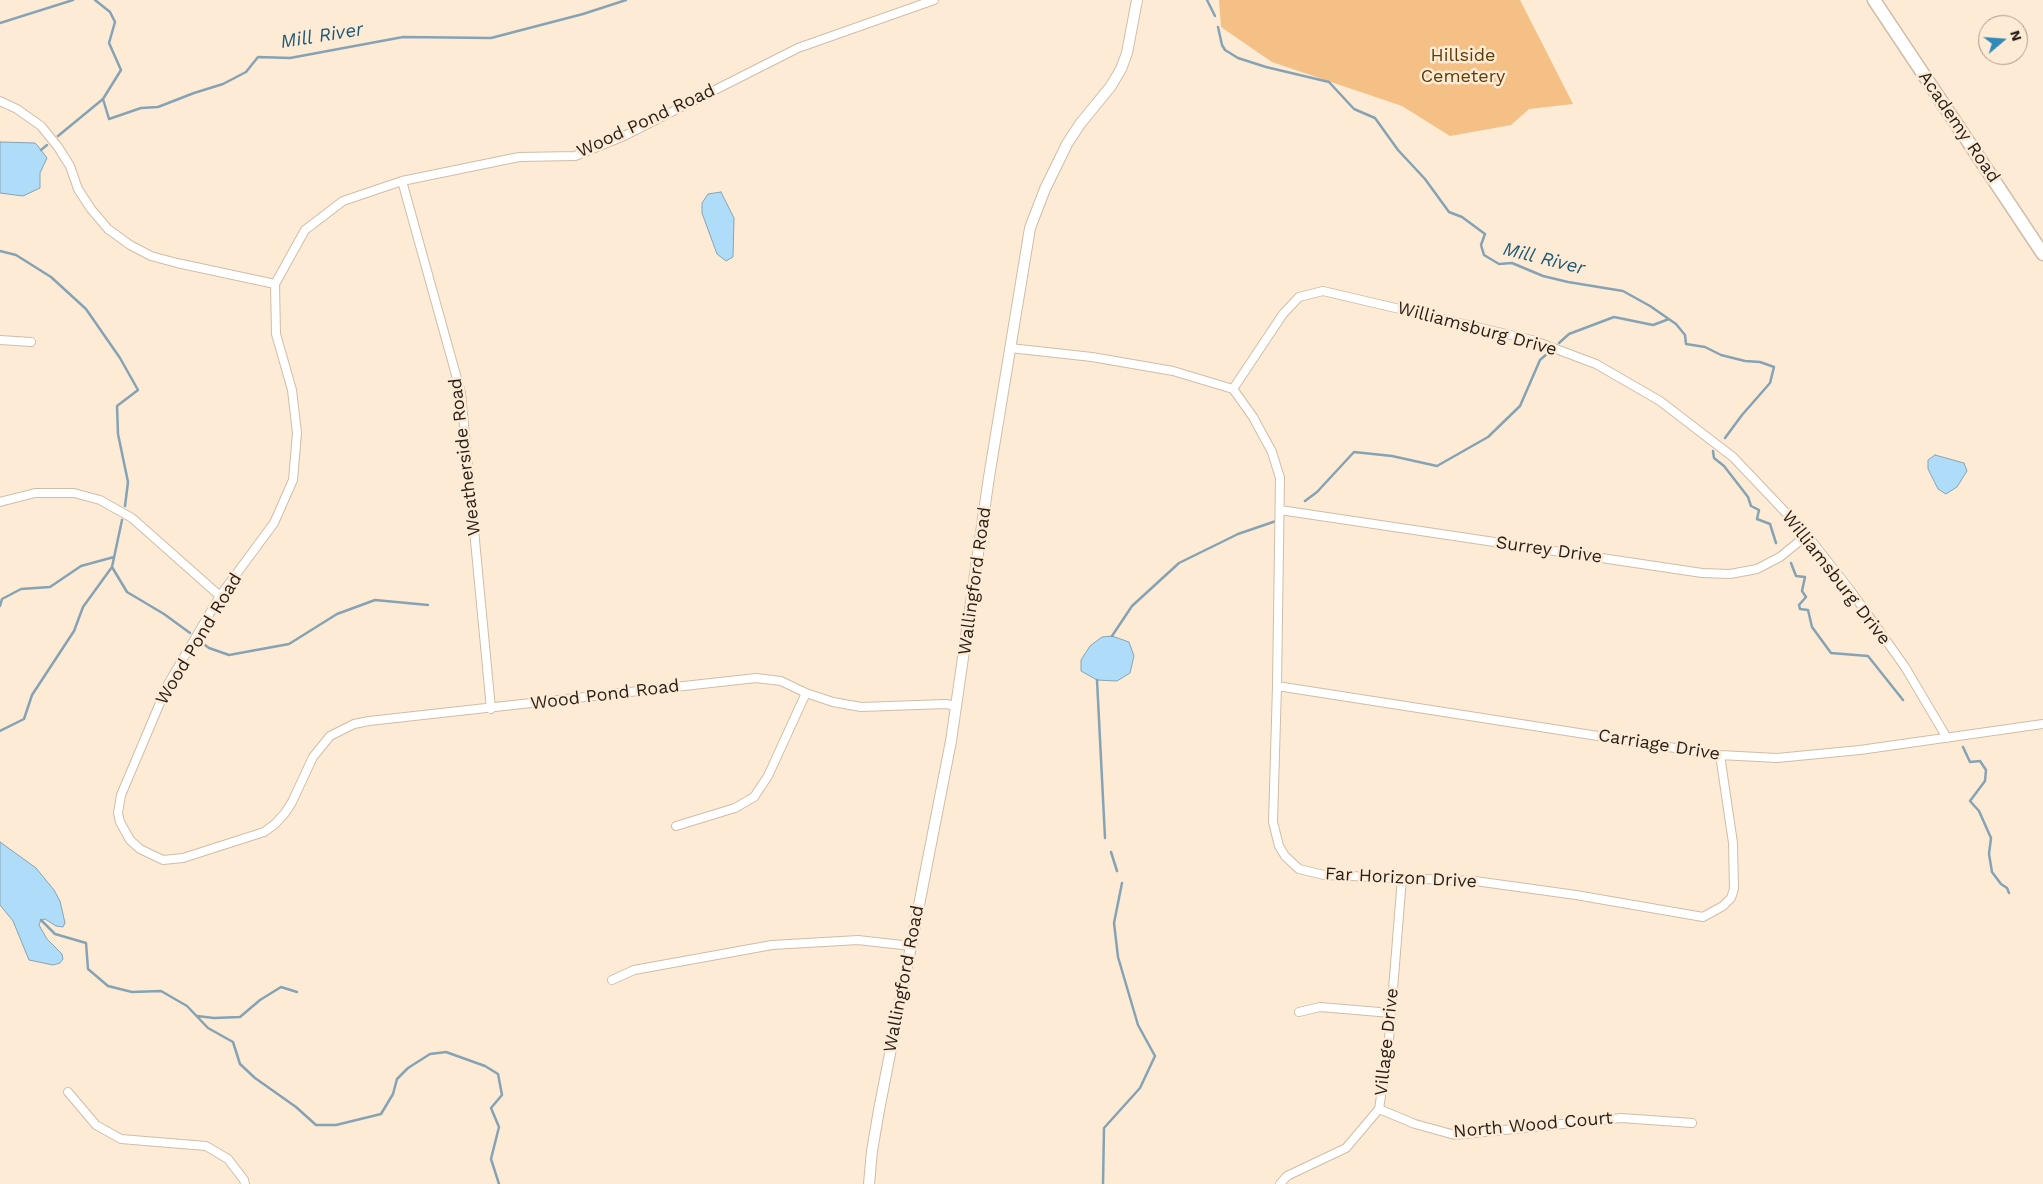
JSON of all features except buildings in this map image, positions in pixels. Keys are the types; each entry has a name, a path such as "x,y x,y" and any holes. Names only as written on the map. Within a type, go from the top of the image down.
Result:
{"main road":[{"name":"Academy Road","path":"1874,0 2043,254"}],"street":[{"name":"Wood Pond Road","path":"934,0 798,48 624,136 575,156 519,157 402,181 343,201 305,230 275,284 276,334 292,390 297,433 293,480 274,523 220,596 168,684 121,795 118,813 124,831 130,840 140,850 163,860 183,858 264,832 275,824 289,808 313,757 330,736 345,728 369,721 491,709 756,678 781,681 806,693 832,702 860,707 926,704 957,706"},
{"name":"Wallingford Road","path":"870,1184 874,1135 957,706 989,478 1023,264 1033,217 1067,144 1080,124 1112,86 1121,69 1127,53 1137,0"},
{"path":"0,101 17,109 41,126 70,166 78,188 91,209 108,229 130,246 152,256 177,263 275,284"},
{"name":"Weatherside Road","path":"402,181 461,393 491,709"},
{"name":"Williamsburg Drive","path":"1233,389 1283,314 1299,297 1323,291 1532,340 1596,364 1660,400 1733,457 1807,535 1853,594 1905,667 1946,738"},
{"path":"0,340 31,342"},
{"path":"1010,348 1092,357 1173,371 1233,389"},
{"name":"Far Horizon Drive","path":"1233,389 1253,417 1272,452 1280,478 1273,822 1276,841 1285,856 1299,869 1324,875 1475,881 1576,895 1703,917 1724,906 1731,898 1734,889 1733,843 1720,755"},
{"path":"0,502 35,493 74,493 100,500 132,518 220,596"},
{"name":"Surrey Drive","path":"1280,510 1702,573 1730,574 1757,570 1780,557 1807,535"},
{"name":"Carriage Drive","path":"1277,686 1720,755 1777,758 1946,738 2043,724"},
{"path":"676,826 735,808 754,796 768,776 806,693"},
{"name":"Village Drive","path":"1280,1184 1287,1176 1346,1148 1379,1109 1388,1051 1402,878"},
{"path":"612,980 634,970 772,945 858,940 911,946"},
{"path":"1299,1012 1320,1006 1391,1013"},
{"path":"68,1092 96,1124 121,1139 206,1146 228,1159 245,1184"},
{"name":"North Wood Court","path":"1379,1109 1415,1124 1455,1135 1620,1118 1692,1123"}],"green space":[{"name":"Hillside Cemetery","path":"1219,0 1520,0 1573,104 1529,109 1511,125 1450,136 1402,106 1272,62 1221,27"}],"water":[{"path":"0,142 35,143 38,146 47,158 40,173 40,188 23,196 0,193"},
{"path":"721,192 734,218 733,257 726,261 717,254 702,213 702,203 708,194"},
{"path":"1935,455 1964,463 1967,471 1957,487 1946,494 1938,489 1928,469 1928,460"},
{"path":"1112,636 1129,642 1134,656 1130,673 1117,681 1097,680 1081,671 1081,660 1090,646 1102,637"},
{"path":"0,842 36,868 54,890 60,901 65,923 63,927 56,926 45,919 41,920 39,925 47,939 62,954 63,959 60,963 53,965 29,960 13,921 0,905"}],"waterway":[{"name":"Mill River","path":"0,23 73,0"},
{"name":"Mill River","path":"95,0 110,12 115,22 109,43 121,70 103,99 109,119 141,108 158,107 223,84 246,72 258,57 290,58 403,37 491,38 583,14 626,0"},
{"name":"Mill River","path":"1207,0 1215,16"},
{"name":"Mill River","path":"1218,27 1225,50 1238,58 1266,67 1329,82 1354,109 1375,118 1398,150 1425,179 1449,212 1462,217 1485,234 1481,245 1484,255 1499,264 1512,263 1543,276 1623,291 1650,306 1676,324 1685,335 1686,344 1705,347 1721,355 1745,361 1760,362 1774,367 1770,383 1725,438"},
{"path":"58,136 103,99"},
{"path":"41,150 47,145"},
{"path":"0,251 16,255 51,277 86,309 120,358 138,390 117,406 118,434 128,482 125,506"},
{"path":"1559,343 1569,334 1614,317 1653,325 1669,319"},
{"path":"1305,501 1317,492 1354,452 1392,456 1437,466 1488,437 1520,406 1540,360 1548,353"},
{"name":"Mill River","path":"1713,451 1714,458 1724,466 1748,497 1751,506 1759,510 1757,519 1770,524 1776,543"},
{"path":"0,731 24,719 32,695 74,631 83,607 112,567 122,520"},
{"path":"1112,636 1132,606 1179,563 1238,534 1276,521"},
{"path":"0,606 2,599 21,589 50,587 81,566 114,557"},
{"name":"Mill River","path":"1791,563 1796,576 1805,577 1802,591 1806,597 1799,605 1800,609 1808,610 1812,627 1831,653 1868,656 1903,700"},
{"path":"112,567 127,592 164,614 190,633"},
{"path":"201,642 209,648 229,655 289,644 337,614 375,600 428,605"},
{"path":"1097,680 1105,838"},
{"name":"Mill River","path":"1963,747 1970,762 1980,761 1986,770 1985,781 1970,801 1979,811 1991,838 1989,854 1992,872 2001,884 2007,888 2009,893"},
{"path":"1111,852 1117,871"},
{"path":"1103,1184 1104,1128 1140,1088 1155,1056 1138,1025 1118,957 1114,923 1122,883"},
{"path":"41,920 55,934 86,943 88,969 108,986 132,992 161,991 187,1006 208,1028 233,1042 240,1064 255,1078 296,1107 316,1125 336,1125 381,1114 393,1094 397,1079 408,1068 430,1054 446,1052 485,1066 498,1074 502,1095 491,1108 499,1127 491,1159 499,1184"},
{"path":"197,1016 214,1018 240,1017 260,1000 281,987 297,992"}]}
